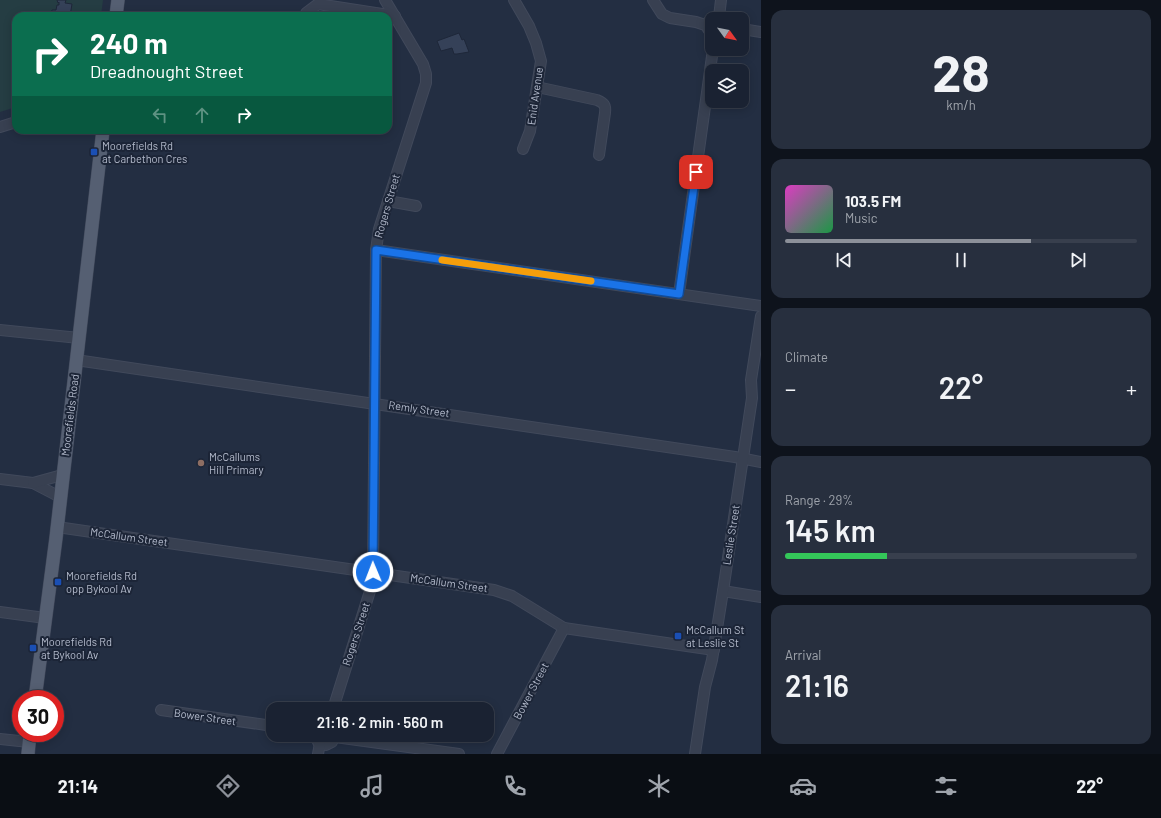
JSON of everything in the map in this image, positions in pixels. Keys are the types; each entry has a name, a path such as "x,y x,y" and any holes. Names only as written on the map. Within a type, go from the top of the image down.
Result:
{"main road":[{"path":"116,12 118,0"},
{"name":"Moorefields Road","path":"36,690 57,527 103,134"}],"street":[{"name":"Rogers Street","path":"385,0 392,12"},
{"name":"Enid Avenue","path":"514,0 529,26 536,43 540,61 530,131 523,149"},
{"path":"653,0 662,14 670,18 696,22 705,27"},
{"path":"721,0 721,12"},
{"path":"307,12 318,4 369,12"},
{"name":"Rogers Street","path":"335,702 370,591 373,572 376,250 379,229 426,83 426,74 423,64 392,12"},
{"path":"749,30 761,32"},
{"path":"679,294 712,56"},
{"path":"537,87 597,100 606,106 599,156"},
{"path":"0,127 12,123"},
{"path":"388,202 416,206"},
{"path":"376,250 761,306"},
{"name":"Leslie Street","path":"695,754 705,687 714,650 723,592 752,398 751,380 761,316"},
{"path":"0,330 79,338"},
{"name":"Remly Street","path":"76,360 735,456 761,462"},
{"path":"33,483 62,475"},
{"path":"0,479 33,483 60,497"},
{"name":"McCallum Street","path":"57,527 499,591 512,596 564,628 714,650"},
{"path":"723,592 761,597"},
{"path":"0,612 45,618"},
{"name":"Bower Street","path":"497,754 564,628"},
{"name":"Bower Street","path":"161,710 266,725"},
{"path":"0,739 29,743"},
{"path":"318,742 318,754"},
{"path":"321,742 323,744 329,744 332,742"},
{"path":"376,742 459,754"}],"green space":[{"path":"0,0 103,0 102,12 12,12 12,108 0,112"}],"building":[{"path":"57,0 66,0 65,3 72,4 71,12 52,12 52,10 56,10 57,5 59,5 59,2 58,3"},
{"path":"459,33 462,40 464,39 469,52 454,54 452,48 441,51 437,41"}],"slow traffic":[{"path":"442,260 591,281"}],"place":[{"name":"Moorefields Rd at Carbethon Cres","path":"94,152"},
{"name":"McCallums Hill Primary","path":"201,463"},
{"name":"Moorefields Rd opp Bykool Av","path":"58,582"},
{"name":"McCallum St at Leslie St","path":"678,636"},
{"name":"Moorefields Rd at Bykool Av","path":"33,648"}],"route":[{"path":"373,572 376,250 679,294 696,172"}]}
